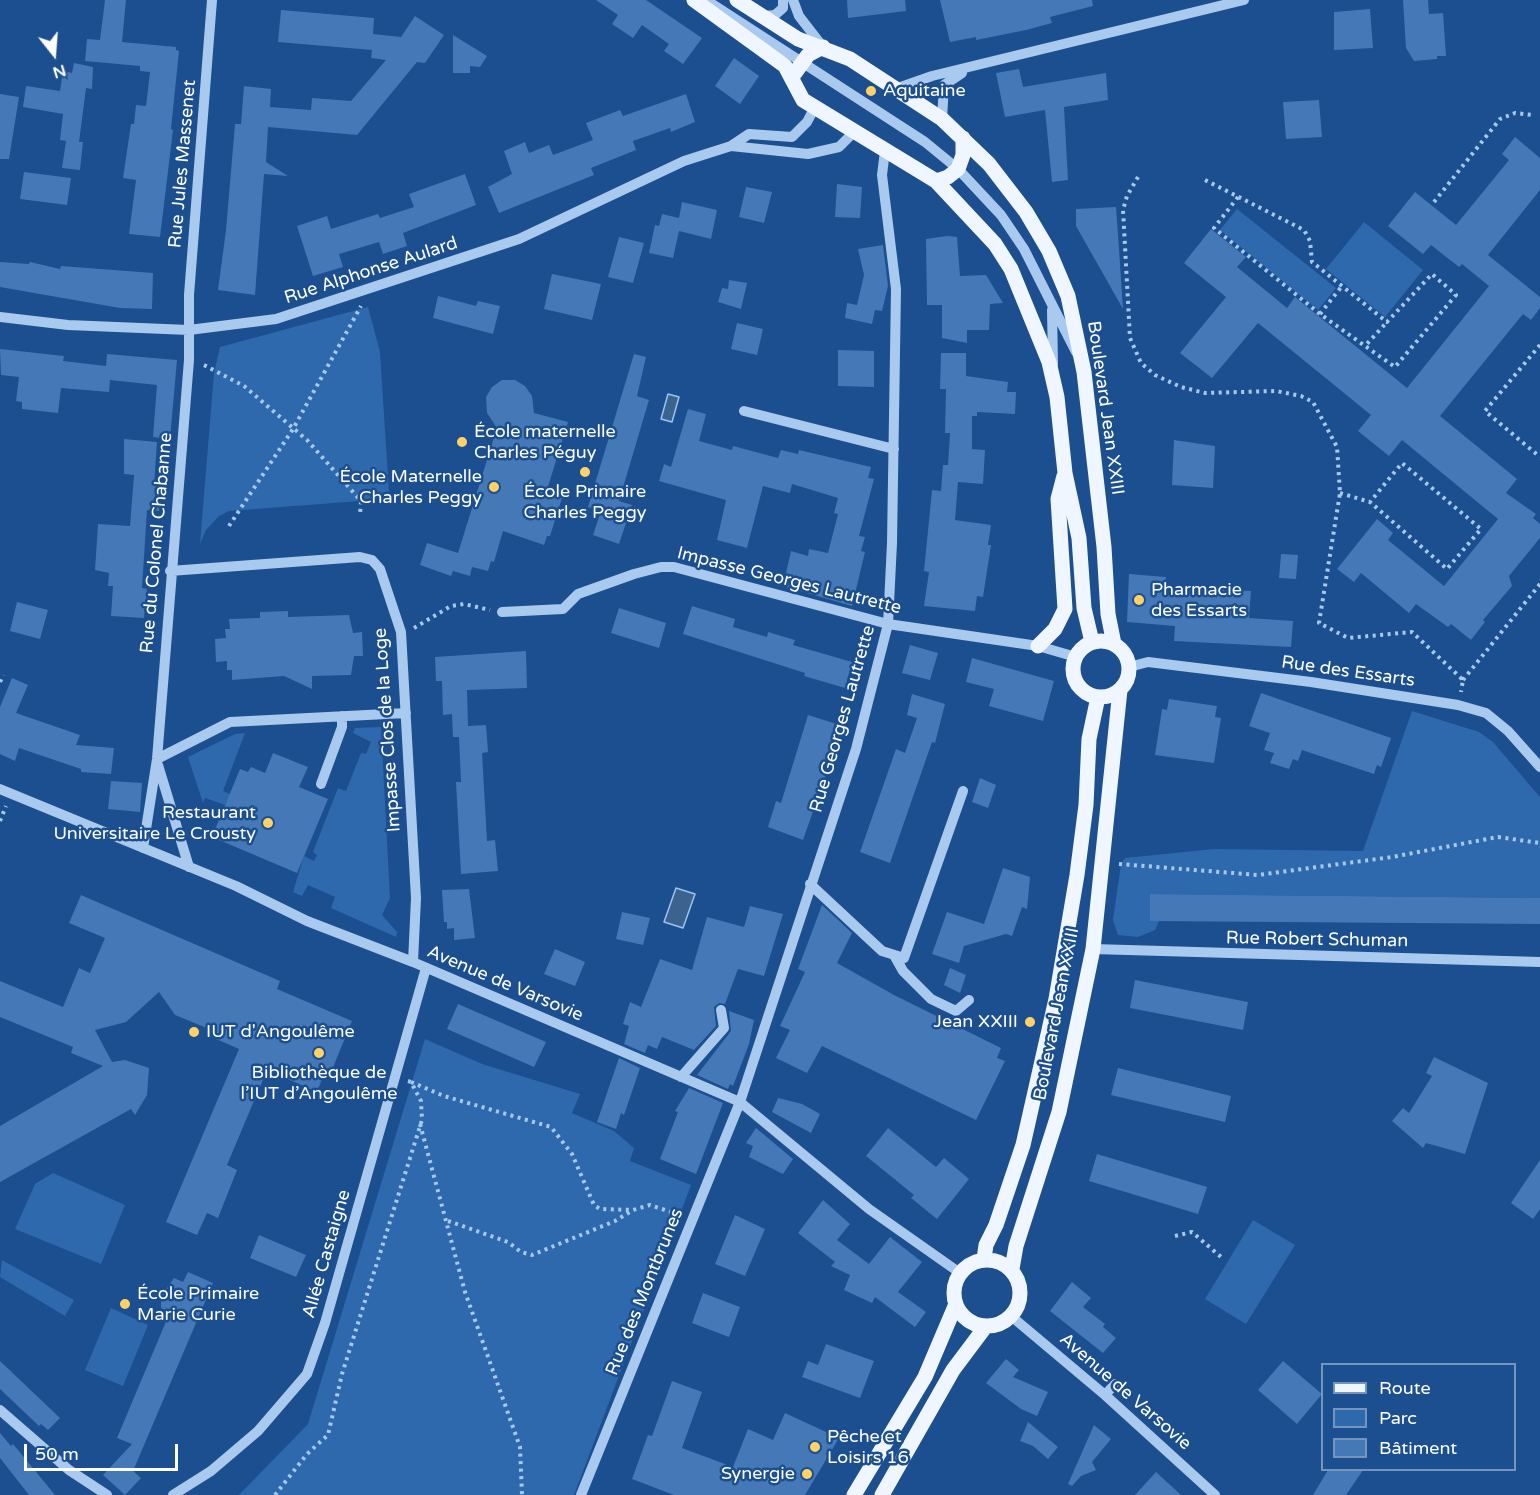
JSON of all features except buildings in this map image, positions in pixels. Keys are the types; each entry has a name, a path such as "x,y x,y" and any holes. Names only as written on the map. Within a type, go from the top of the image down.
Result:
{"main road":[{"path":"694,0 708,13 785,66 803,100 936,180 965,208 995,244 1011,269 1030,310 1053,377 1065,473 1079,538 1084,608 1092,642"},
{"name":"Boulevard Jean XXIII","path":"737,0 798,39 850,59 942,119 996,172 1026,212 1049,251 1068,296 1084,372 1104,547 1108,614 1114,644"},
{"path":"792,77 805,58 823,47"},
{"path":"936,180 948,177 958,169 963,155 963,138"},
{"path":"1038,646 1055,629 1065,609 1058,499 1065,473"},
{"path":"1107,641 1114,644 1125,653 1129,667 1128,675 1120,690 1106,696 1098,696 1083,690 1077,683 1073,665 1080,651 1092,642 1107,641"},
{"name":"Boulevard Jean XXIII","path":"1012,1269 1016,1246 1059,1112 1093,950 1120,690"},
{"name":"Boulevard Jean XXIII","path":"984,1259 986,1245 996,1225 1023,1145 1056,999 1077,875 1086,805 1089,739 1098,696"},
{"path":"854,1495 925,1377 956,1304 955,1283 960,1273 967,1266 984,1259 994,1260 1012,1269 1018,1278 1021,1298 1011,1316 995,1326 986,1326 968,1320 956,1304"},
{"path":"882,1495 953,1370 986,1326"}],"street":[{"name":"Rue Jules Massenet","path":"189,330 189,296 212,0"},
{"path":"706,0 805,58 825,78 925,142 958,169 1001,215 1024,249 1076,351 1084,372"},
{"path":"764,16 775,15 783,8 783,0"},
{"path":"793,0 799,16 823,47"},
{"path":"895,88 932,76 1244,0"},
{"path":"798,39 805,58"},
{"path":"942,119 944,85 978,65"},
{"name":"Rue Alphonse Aulard","path":"0,317 68,325 189,330 276,319 519,239 684,161 731,146 749,134 792,138 807,122 815,107"},
{"name":"Rue Alphonse Aulard","path":"731,146 808,154 839,147 854,132"},
{"name":"Rue Georges Lautrette","path":"740,1102 856,749 888,624 894,449 896,289 882,175 885,151"},
{"path":"1052,307 1053,377"},
{"name":"Rue du Colonel Chabanne","path":"143,848 157,759 170,571 189,360 189,330"},
{"path":"744,411 894,449"},
{"name":"Impasse Clos de la Loge","path":"170,571 365,558 372,560 380,569 401,632 416,898 412,962"},
{"name":"Impasse Georges Lautrette","path":"502,612 563,609 578,594 634,574 661,567 674,567 888,624 1038,646 1076,657"},
{"name":"Rue des Essarts","path":"1129,667 1148,662 1311,682 1458,705 1486,713 1508,731 1540,767"},
{"path":"157,759 230,722 406,713"},
{"path":"321,784 342,727 342,716"},
{"name":"Rue du Colonel Chabanne","path":"157,759 189,867"},
{"name":"Avenue de Varsovie","path":"0,789 189,867 307,921 412,962 740,1102 869,1209 960,1273"},
{"path":"810,884 882,951 904,958 963,791"},
{"name":"Rue Robert Schuman","path":"1093,950 1540,962"},
{"path":"894,955 903,971 931,999 956,1011 969,1000"},
{"name":"Allée Castaigne","path":"173,1495 211,1471 258,1431 307,1374 328,1312 426,968"},
{"path":"681,1077 723,1028 721,1010"},
{"name":"Rue des Montbrunes","path":"581,1495 740,1102"},
{"name":"Avenue de Varsovie","path":"1011,1316 1105,1395 1215,1495"},
{"path":"1105,1395 1115,1384"},
{"path":"0,1410 69,1470 107,1495"}],"path":[{"path":"1434,202 1500,119 1515,114 1533,115"},
{"path":"1137,177 1123,210 1130,338 1141,363 1155,375 1180,387 1205,393 1276,391 1301,396 1312,402 1337,447 1340,493 1319,623 1348,638 1412,632 1463,680"},
{"path":"1205,180 1304,230 1310,242 1312,262 1387,322"},
{"path":"1238,197 1214,228 1320,314 1365,346 1395,367 1456,295 1432,274 1365,346"},
{"path":"1320,314 1342,286"},
{"path":"229,526 293,429 362,305"},
{"path":"1540,345 1485,411 1540,457"},
{"path":"189,360 215,369 244,386 293,429 362,501 360,515"},
{"path":"1340,493 1370,502 1447,569 1481,529 1402,463 1370,502"},
{"path":"1458,705 1463,680 1540,584"},
{"path":"401,632 413,629 451,606 464,604 502,612"},
{"path":"0,682 3,675"},
{"path":"1101,862 1258,875 1392,857 1498,837 1540,843"},
{"path":"395,1077 444,1096 551,1127 572,1154 594,1204 600,1209 633,1210"},
{"path":"275,1495 307,1454 327,1435 342,1374 420,1124 421,1101 411,1082"},
{"path":"420,1124 448,1221 465,1292 520,1447 522,1495"},
{"path":"448,1221 508,1242 521,1252 532,1255 615,1221 633,1210 650,1205 692,1220"},
{"path":"1175,1236 1192,1232 1221,1257"}],"green space":[{"path":"1237,209 1336,288 1318,310 1220,230"},
{"path":"1364,222 1423,270 1385,317 1326,269"},
{"path":"368,307 380,352 389,493 378,495 373,500 229,511 219,516 206,530 200,544 214,373 220,347"},
{"path":"1412,711 1479,732 1493,742 1540,797 1540,898 1150,894 1150,921 1159,921 1155,930 1138,937 1118,935 1113,920 1121,864 1125,858 1214,849 1363,851"},
{"path":"381,727 390,898 382,915 397,932 396,937 331,908 335,897 308,885 302,896 293,892 304,856 314,861 317,855 313,852 338,788 346,791 361,753 366,754 371,742 353,733 355,728"},
{"path":"245,733 223,791 230,794 225,805 205,798 203,803 188,757 235,734"},
{"path":"425,1039 482,1064 580,1094 572,1113 614,1131 634,1148 630,1161 691,1185 574,1495 239,1495 308,1424"},
{"path":"53,1173 125,1205 101,1264 15,1229 35,1184"},
{"path":"1253,1220 1295,1245 1246,1324 1205,1299"},
{"path":"2,1260 74,1300 65,1316 0,1277"},
{"path":"111,1308 148,1325 123,1386 85,1370"}],"shaded area":[{"path":"668,394 679,397 672,422 661,419"},
{"path":"676,888 695,894 683,928 664,922"}],"place":[{"name":"Aquitaine","path":"871,91"},
{"name":"École maternelle Charles Péguy","path":"462,442"},
{"name":"École Primaire Charles Peggy","path":"585,472"},
{"name":"École Maternelle Charles Peggy","path":"494,487"},
{"name":"Pharmacie des Essarts","path":"1139,600"},
{"name":"Restaurant Universitaire Le Crousty","path":"268,823"},
{"name":"Jean XXIII","path":"1030,1022"},
{"name":"IUT d'Angoulême","path":"194,1032"},
{"name":"Bibliothèque de l’IUT d’Angoulême","path":"319,1053"},
{"name":"École Primaire Marie Curie","path":"125,1304"},
{"name":"Pêche et Loisirs 16","path":"815,1447"},
{"name":"Synergie","path":"807,1474"}]}
